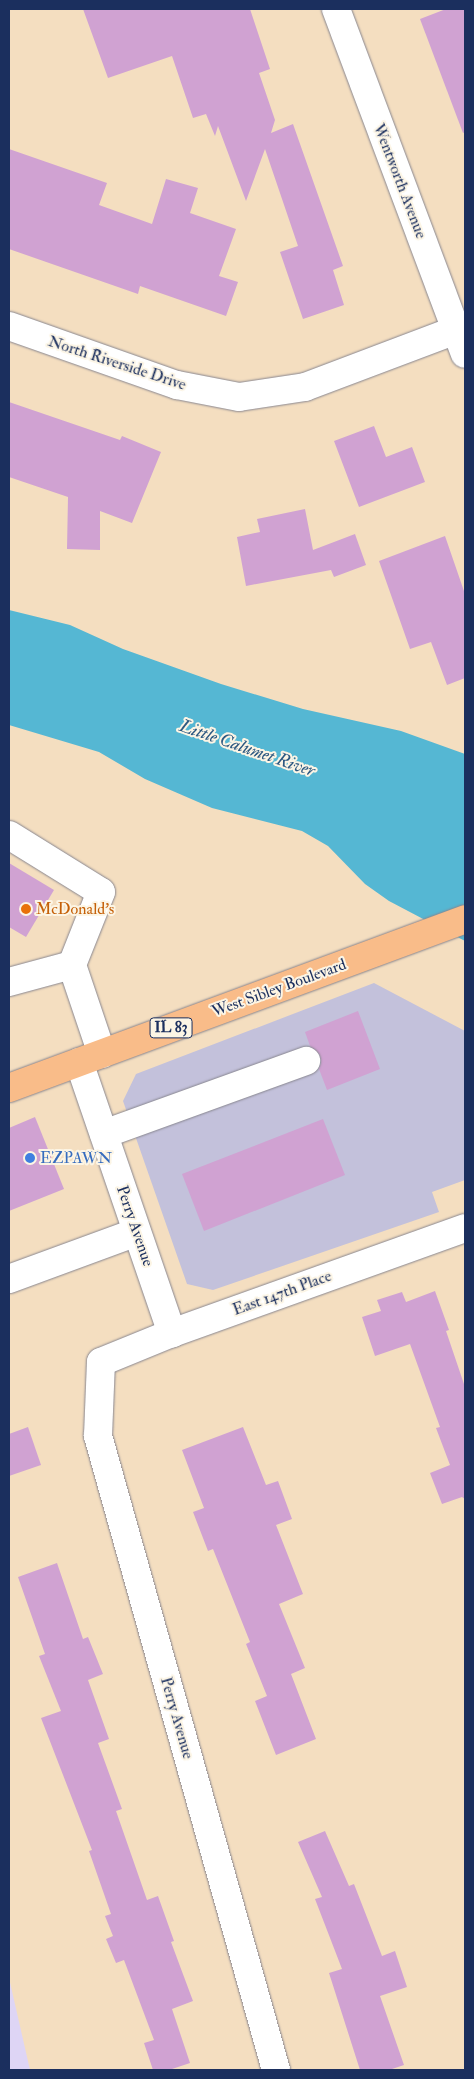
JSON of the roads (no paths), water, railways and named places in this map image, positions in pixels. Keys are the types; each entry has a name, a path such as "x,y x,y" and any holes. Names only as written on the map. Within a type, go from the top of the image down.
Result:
{"main road":[{"name":"West Sibley Boulevard","path":"9,1088 465,919"}],"street":[{"name":"Wentworth Avenue","path":"336,9 461,342"},
{"name":"North Riverside Drive","path":"9,326 177,385 239,397 305,387 461,342"},
{"path":"9,835 101,892 72,965 9,982"},
{"name":"Perry Avenue","path":"72,965 104,1134 172,1333"},
{"path":"104,1134 306,1061"},
{"name":"East 147th Place","path":"101,1362 172,1333 465,1228"},
{"path":"9,1279 137,1232"},
{"name":"Perry Avenue","path":"101,1362 98,1436 276,2070"}],"water":[{"name":"Little Calumet River","path":"9,610 70,625 123,649 221,684 303,709 401,731 465,754 465,941 389,901 365,884 328,846 302,831 212,808 145,779 99,752 9,725"}],"place":[{"name":"McDonald's","path":"26,909"},
{"name":"EZPAWN","path":"30,1158"}]}
